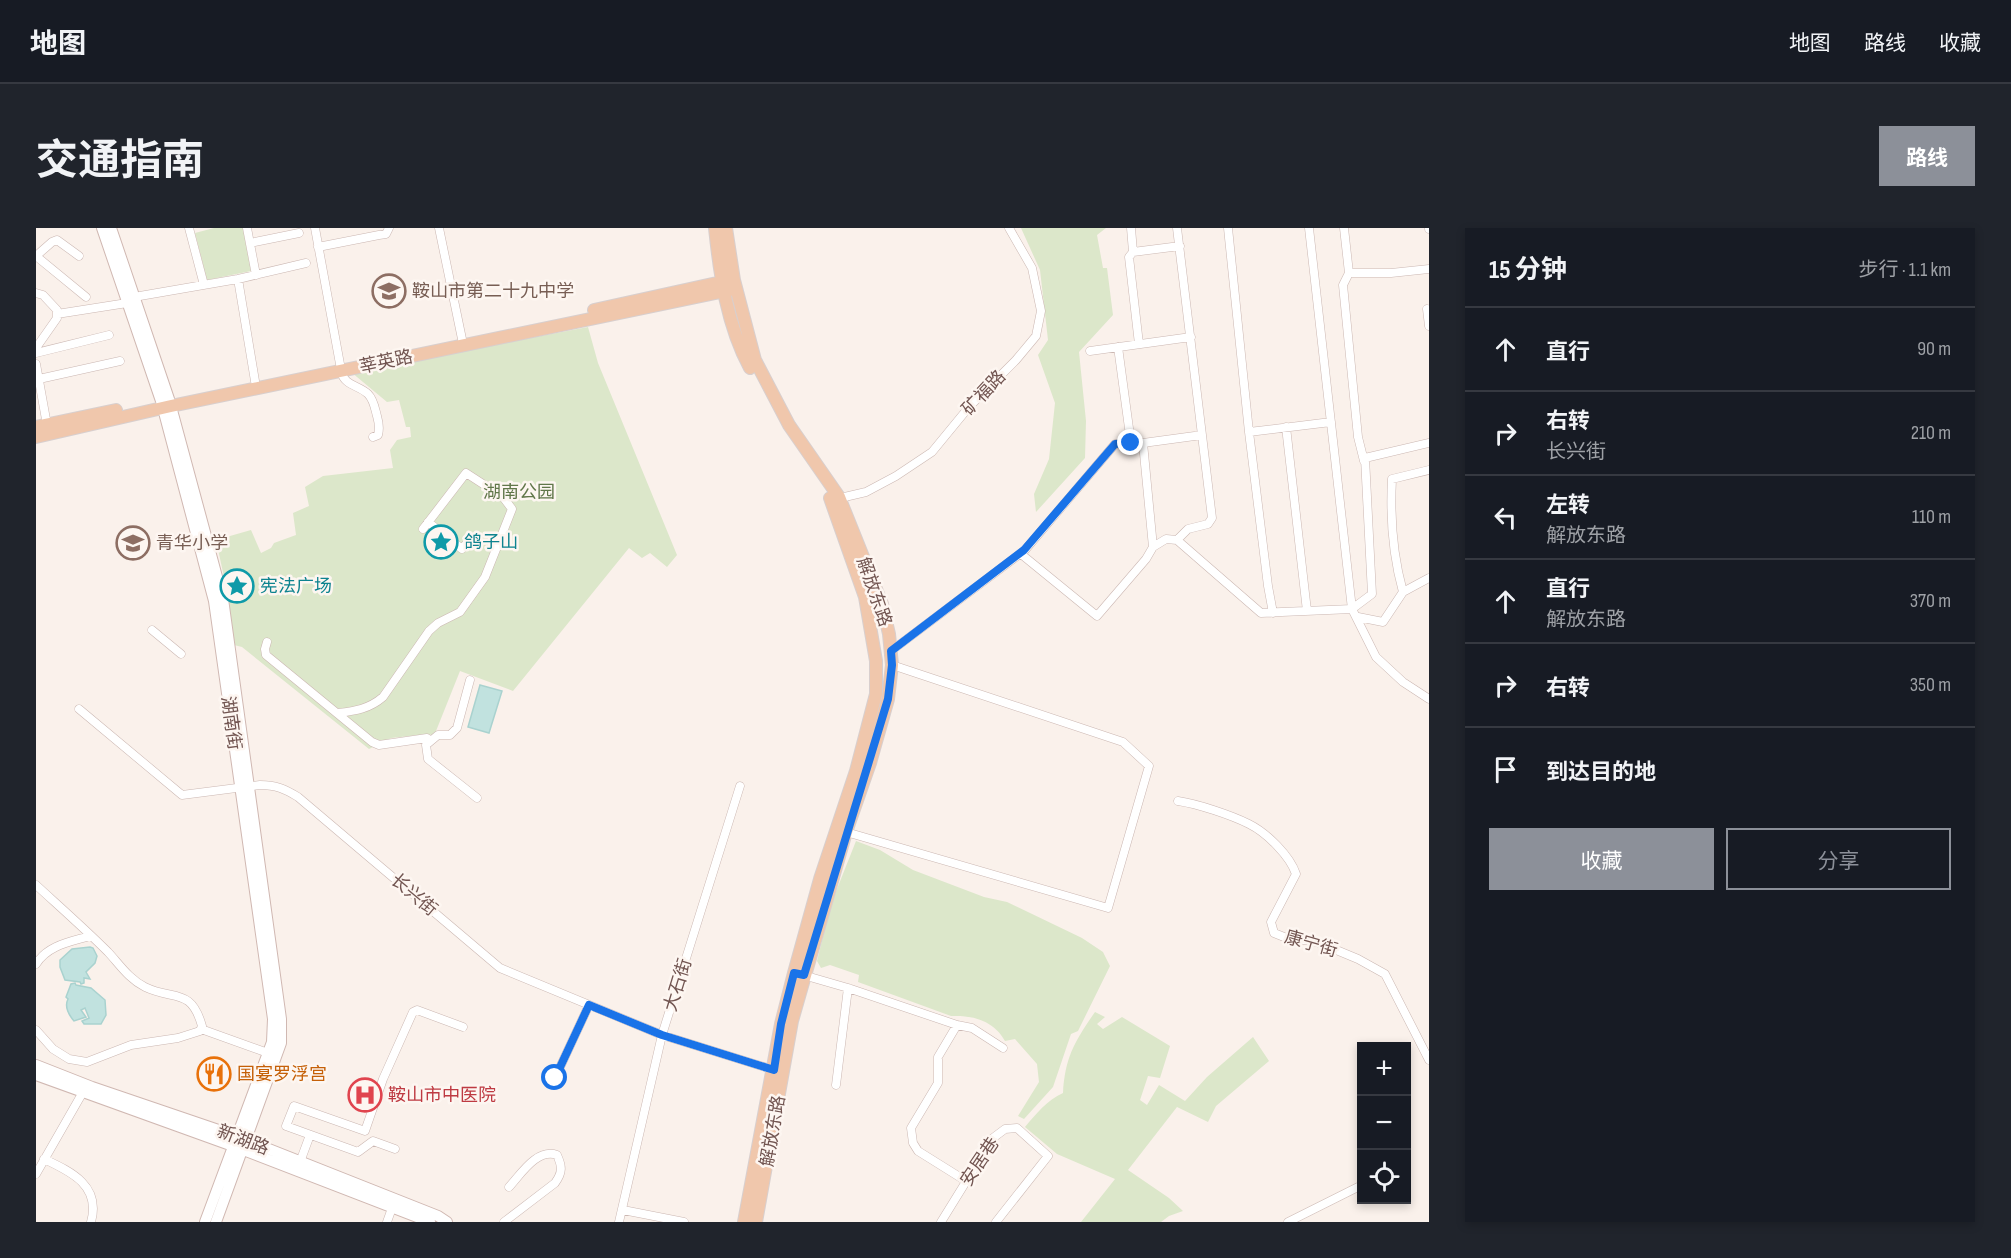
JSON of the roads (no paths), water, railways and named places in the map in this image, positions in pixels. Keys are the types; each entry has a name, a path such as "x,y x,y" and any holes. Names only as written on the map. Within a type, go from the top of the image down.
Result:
{"main road":[{"name":"湖南街","path":"102,228 131,300 166,403 214,601 281,1019 281,1043 205,1222"},
{"name":"湖南街","path":"111,228 131,300"},
{"name":"解放东路","path":"715,228 747,363 783,429 835,499 882,604 892,665 888,699 870,763 781,1024 744,1222"},
{"name":"解放东路","path":"726,228 728,286"},
{"name":"莘英路","path":"36,437 255,381 340,367 462,339 728,286"},
{"name":"莘英路","path":"42,426 166,403 728,286"},
{"name":"解放东路","path":"756,1222 799,974 820,879 856,771 876,694 876,662 865,597 835,499"},
{"name":"湖南街","path":"216,1222 272,1042 273,1019 244,788"},
{"name":"新湖路","path":"36,1065 239,1143 430,1222"},
{"name":"新湖路","path":"36,1075 300,1162 438,1216 447,1222"}],"street":[{"path":"190,228 204,285"},
{"path":"247,228 256,275"},
{"path":"315,228 340,367 345,381 368,394 373,401 379,423 378,435 373,437"},
{"path":"318,247 379,236 386,234 389,228"},
{"path":"439,228 462,339"},
{"name":"矿福路","path":"835,499 866,492 896,476 932,452 969,407 1016,360 1036,336 1041,311 1032,268 1009,228"},
{"path":"1131,228 1133,252 1129,257 1139,344"},
{"path":"1177,540 1188,529 1208,524 1212,518 1178,228"},
{"path":"1228,228 1249,432 1273,613"},
{"path":"1309,228 1352,609 1376,657 1403,682 1429,699"},
{"path":"1021,554 1097,616 1146,559 1153,547 1166,539 1177,540 1261,613 1352,609 1372,594 1364,461 1358,437 1343,285 1349,273 1344,228"},
{"path":"250,243 299,232"},
{"path":"79,256 57,240 36,256 86,297"},
{"path":"1133,252 1180,246"},
{"path":"57,315 306,263"},
{"path":"1349,273 1391,273 1429,268"},
{"path":"238,279 255,381"},
{"path":"36,293 51,301 57,310 57,318 36,348"},
{"path":"1427,309 1429,326"},
{"path":"36,353 109,335"},
{"path":"1090,351 1191,337"},
{"path":"1118,347 1131,443"},
{"path":"39,379 120,362"},
{"path":"36,364 42,426"},
{"path":"1249,432 1331,422"},
{"path":"1286,427 1307,611"},
{"path":"891,651 1021,554 1115,444 1143,443 1202,435"},
{"path":"1143,443 1153,547"},
{"path":"1364,461 1365,458 1429,443"},
{"path":"1403,592 1397,569 1391,496 1392,479 1429,470"},
{"path":"338,713 373,706 383,698 429,631 438,623 460,612 485,577 512,509 503,497 466,473 423,529"},
{"path":"428,522 462,549 471,538"},
{"path":"1358,617 1383,622 1403,592 1429,578"},
{"path":"152,630 181,654"},
{"path":"267,642 266,655 372,742 379,745 427,738 430,740"},
{"path":"846,832 1108,909 1149,766 1123,741 892,665"},
{"path":"470,680 457,728 450,735 438,735 426,745 428,759 477,798"},
{"name":"长兴街","path":"79,709 182,795 272,785 283,788 298,797 500,968 662,1035 774,1070"},
{"name":"大石街","path":"620,1222 662,1035 741,786"},
{"name":"康宁街","path":"1178,801 1251,825 1280,848 1292,863 1296,874 1271,922 1274,933 1284,938 1317,942 1358,959 1385,974 1429,1060"},
{"path":"36,885 109,953 124,972 146,987 188,999 200,1018 201,1029"},
{"path":"36,964 44,954 56,946 90,936"},
{"path":"799,974 972,1028 1003,1048"},
{"path":"836,1085 848,988"},
{"path":"555,1078 589,1005"},
{"path":"395,1149 373,1141 358,1152 286,1125 294,1106 365,1131 383,1079 413,1012 417,1010 463,1027"},
{"path":"957,1025 938,1057 938,1083 911,1128 913,1143 918,1151 966,1181"},
{"path":"201,1029 268,1053"},
{"path":"36,1030 53,1049 69,1059 87,1062 131,1045 178,1038 201,1029"},
{"path":"36,1174 82,1092"},
{"name":"安居巷","path":"941,1222 993,1138 1005,1129 1017,1128 1048,1156 996,1222"},
{"path":"300,1162 310,1135"},
{"path":"504,1222 555,1183 561,1174 561,1165 557,1155 550,1152 539,1155 509,1187"},
{"path":"44,1159 66,1169 86,1185 94,1207 92,1222"},
{"path":"1288,1222 1357,1188"},
{"path":"387,1222 392,1208"},
{"path":"622,1210 684,1222"}],"water":[{"path":"480,685 502,691 489,733 468,727"},
{"path":"90,947 97,956 95,963 86,972 90,979 84,978 84,983 81,984 65,980 60,960 72,949"},
{"path":"71,984 91,988 105,1000 106,1015 101,1024 84,1024 82,1021 89,1018 85,1008 81,1010 86,1017 74,1021 70,1016 66,997"}],"place":[{"name":"鞍山市第二十九中学","path":"389,291"},
{"name":"鸽子山","path":"441,542"},
{"name":"青华小学","path":"133,543"},
{"name":"宪法广场","path":"237,586"},
{"name":"国宴罗浮宫","path":"214,1074"},
{"name":"鞍山市中医院","path":"365,1095"}],"park label":[{"name":"湖南公园","path":"519,492"}]}
